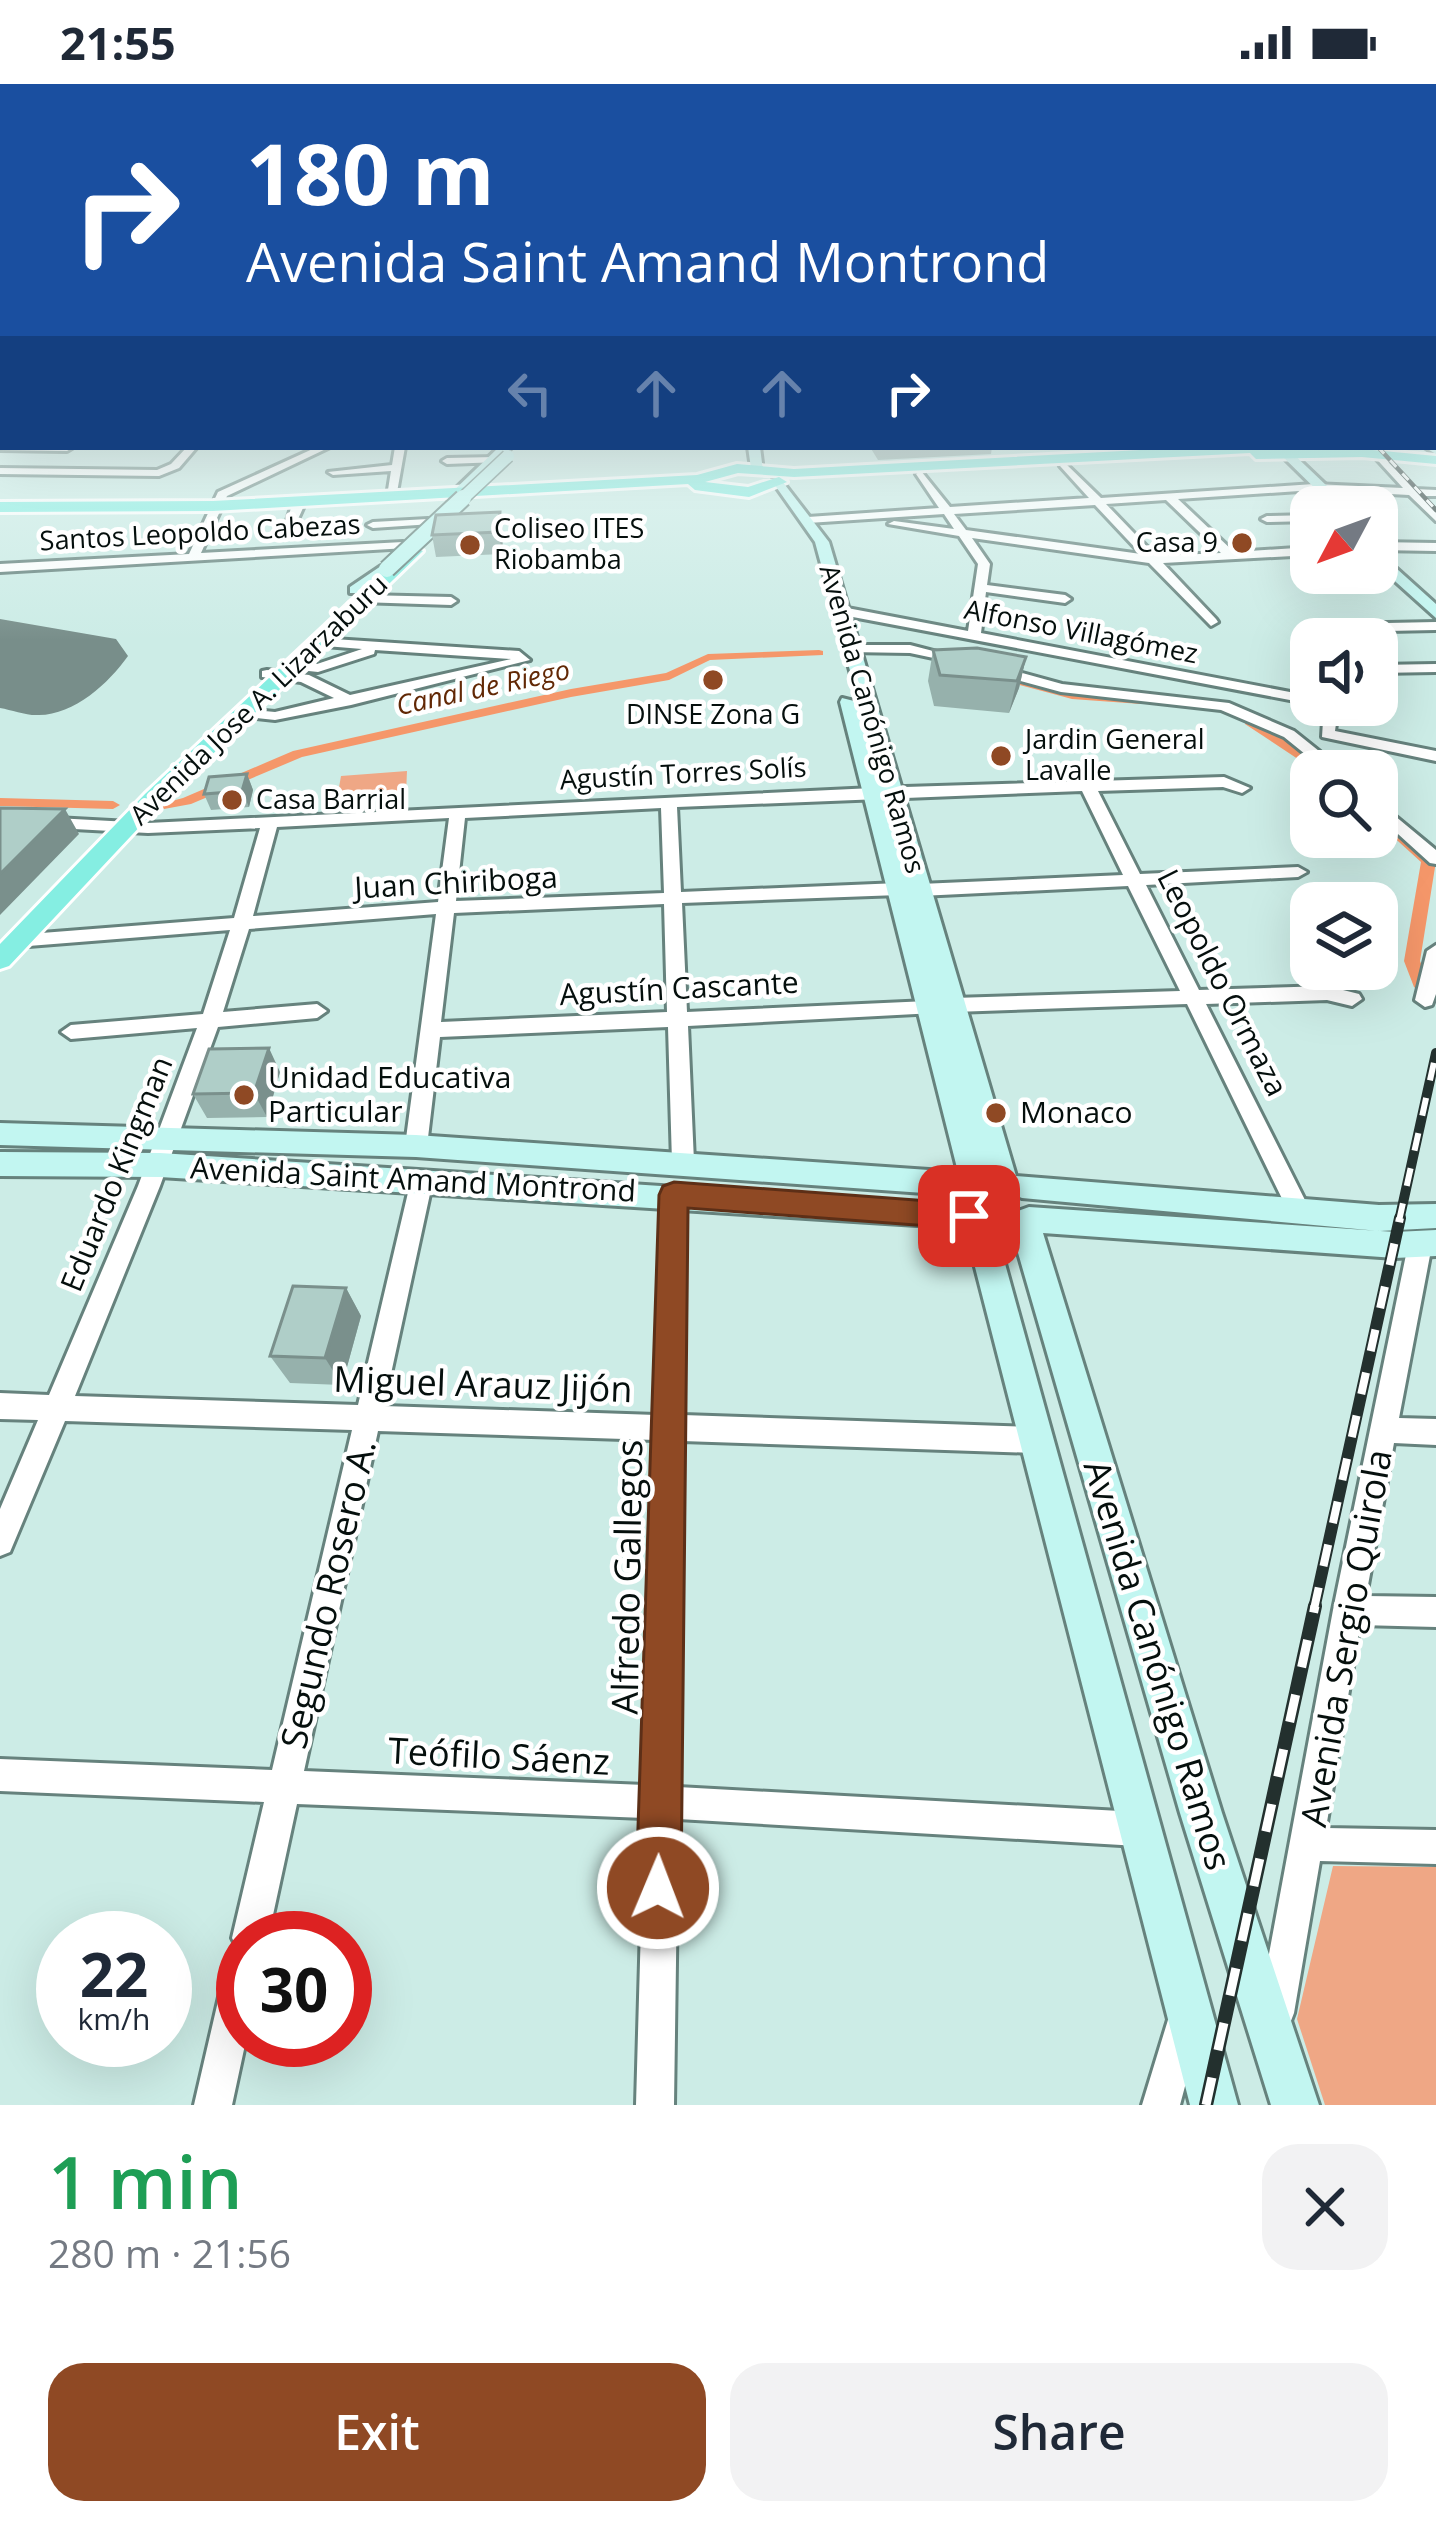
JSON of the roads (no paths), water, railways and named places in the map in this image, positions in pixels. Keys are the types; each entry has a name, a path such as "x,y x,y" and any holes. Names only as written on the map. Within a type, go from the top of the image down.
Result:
{"main road":[{"name":"Avenida Jose A. Lizarzaburu","path":"116,825 318,642 403,546 467,495 502,451"},
{"name":"Avenida Jose A. Lizarzaburu","path":"6,946 116,825 517,451"},
{"path":"364,594 517,451"},
{"path":"649,482 701,468 739,451"},
{"path":"467,495 649,482 720,482 737,468 745,451"},
{"path":"748,451 769,480"},
{"path":"737,468 769,480 1145,451"},
{"path":"0,511 74,518 1064,466 1245,451"},
{"path":"1276,451 1312,486"},
{"path":"1380,452 1431,453"},
{"path":"1380,452 1431,453"},
{"name":"Avenida Canónigo Ramos","path":"769,480 808,520 822,542 853,649 883,793"},
{"name":"Avenida Canónigo Ramos","path":"769,480 774,500 808,543 910,890 954,1005 1003,1194 1295,2105"},
{"path":"211,510 397,499 424,504 434,518"},
{"path":"1398,563 1436,596"},
{"path":"1398,569 1436,614"},
{"name":"Avenida Canónigo Ramos","path":"910,890 928,1008 1003,1194"},
{"name":"Avenida Saint Amand Montrond","path":"0,1134 422,1180 974,1220"},
{"name":"Avenida Saint Amand Montrond","path":"0,1164 165,1152 416,1146 683,1162 1428,1244"},
{"path":"974,1220 1003,1232 1003,1194"},
{"name":"Avenida Canónigo Ramos","path":"1003,1194 962,1203 974,1220 1214,2105"},
{"name":"Avenida Saint Amand Montrond","path":"1003,1194 1400,1219 1436,1216"}],"street":[{"path":"0,471 168,471 188,451"},
{"path":"193,558 221,494 316,451"},
{"path":"397,499 399,451"},
{"path":"1380,452 1436,518"},
{"path":"1380,452 1434,495"},
{"path":"448,461 495,460"},
{"path":"1064,466 1210,622"},
{"path":"333,472 396,468"},
{"path":"261,476 311,473"},
{"path":"921,474 984,564 974,637"},
{"path":"808,520 1290,489"},
{"path":"1398,492 1434,495"},
{"path":"1169,497 1232,556"},
{"path":"288,528 297,508"},
{"path":"846,517 1156,560 1290,552"},
{"path":"373,525 434,518"},
{"path":"1267,519 1290,518"},
{"name":"Santos Leopoldo Cabezas","path":"0,568 193,558 285,559 403,546"},
{"path":"1398,547 1436,547"},
{"path":"982,588 1065,599"},
{"path":"364,594 451,601"},
{"name":"Alfonso Villagómez","path":"842,611 1290,696"},
{"path":"1398,627 1436,626"},
{"path":"244,713 275,716 523,660 519,655 318,642"},
{"path":"281,672 318,668 379,647"},
{"path":"853,649 931,652 1061,688 1224,706 1289,734 1309,750"},
{"path":"1398,669 1436,668"},
{"path":"281,672 352,701"},
{"path":"1329,726 1327,734 1436,755"},
{"name":"Agustín Torres Solís","path":"0,820 116,825 1087,785 1224,782 1242,788"},
{"name":"Leopoldo Ormaza","path":"1087,785 1299,1210"},
{"path":"669,802 683,1162"},
{"path":"416,1146 458,812"},
{"name":"Eduardo Kingman","path":"0,1542 165,1152 244,924 270,821"},
{"path":"1398,825 1436,859"},
{"name":"Juan Chiriboga","path":"6,946 448,908 1298,872"},
{"path":"1425,1000 1436,951"},
{"path":"954,1005 1327,993 1352,999"},
{"name":"Agustín Cascante","path":"433,1030 928,1008"},
{"path":"71,1033 317,1012"},
{"name":"Segundo Rosero A.","path":"256,1911 422,1180"},
{"name":"Alfredo Gallegos","path":"655,2105 674,1195"},
{"name":"Avenida Sergio Quirola","path":"1272,2031 1383,1430 1428,1244"},
{"name":"Miguel Arauz Jijón","path":"0,1406 1035,1440"},
{"path":"1383,1430 1436,1432"},
{"path":"1348,1610 1436,1612"},
{"name":"Teófilo Sáenz","path":"0,1775 660,1802 1138,1829"},
{"path":"1309,1844 1436,1847"},
{"path":"1161,2105 1188,2005"},
{"path":"212,2105 221,2067"}],"waterway":[{"name":"Canal de Riego","path":"164,805 186,801 298,754 669,676 708,657 819,653"},
{"name":"Canal de Riego","path":"997,675 1072,695 1141,700"},
{"name":"Canal de Riego","path":"1249,721 1293,750"},
{"name":"Canal de Riego","path":"0,802 113,805"},
{"name":"Canal de Riego","path":"1398,834 1429,861 1412,961 1422,987"}],"railway":[{"path":"1382,451 1436,510"},
{"path":"1399,1221 1436,1053"},
{"path":"1314,1609 1400,1218"},
{"path":"1206,2105 1315,1606"}],"place":[{"name":"Casa 9","path":"1242,543"},
{"name":"Coliseo ITES Riobamba","path":"470,545"},
{"name":"DINSE Zona G","path":"713,680"},
{"name":"Jardin General Lavalle","path":"1001,756"},
{"name":"Casa Barrial","path":"232,800"},
{"name":"Unidad Educativa Particular","path":"244,1095"},
{"name":"Monaco","path":"996,1113"}]}
